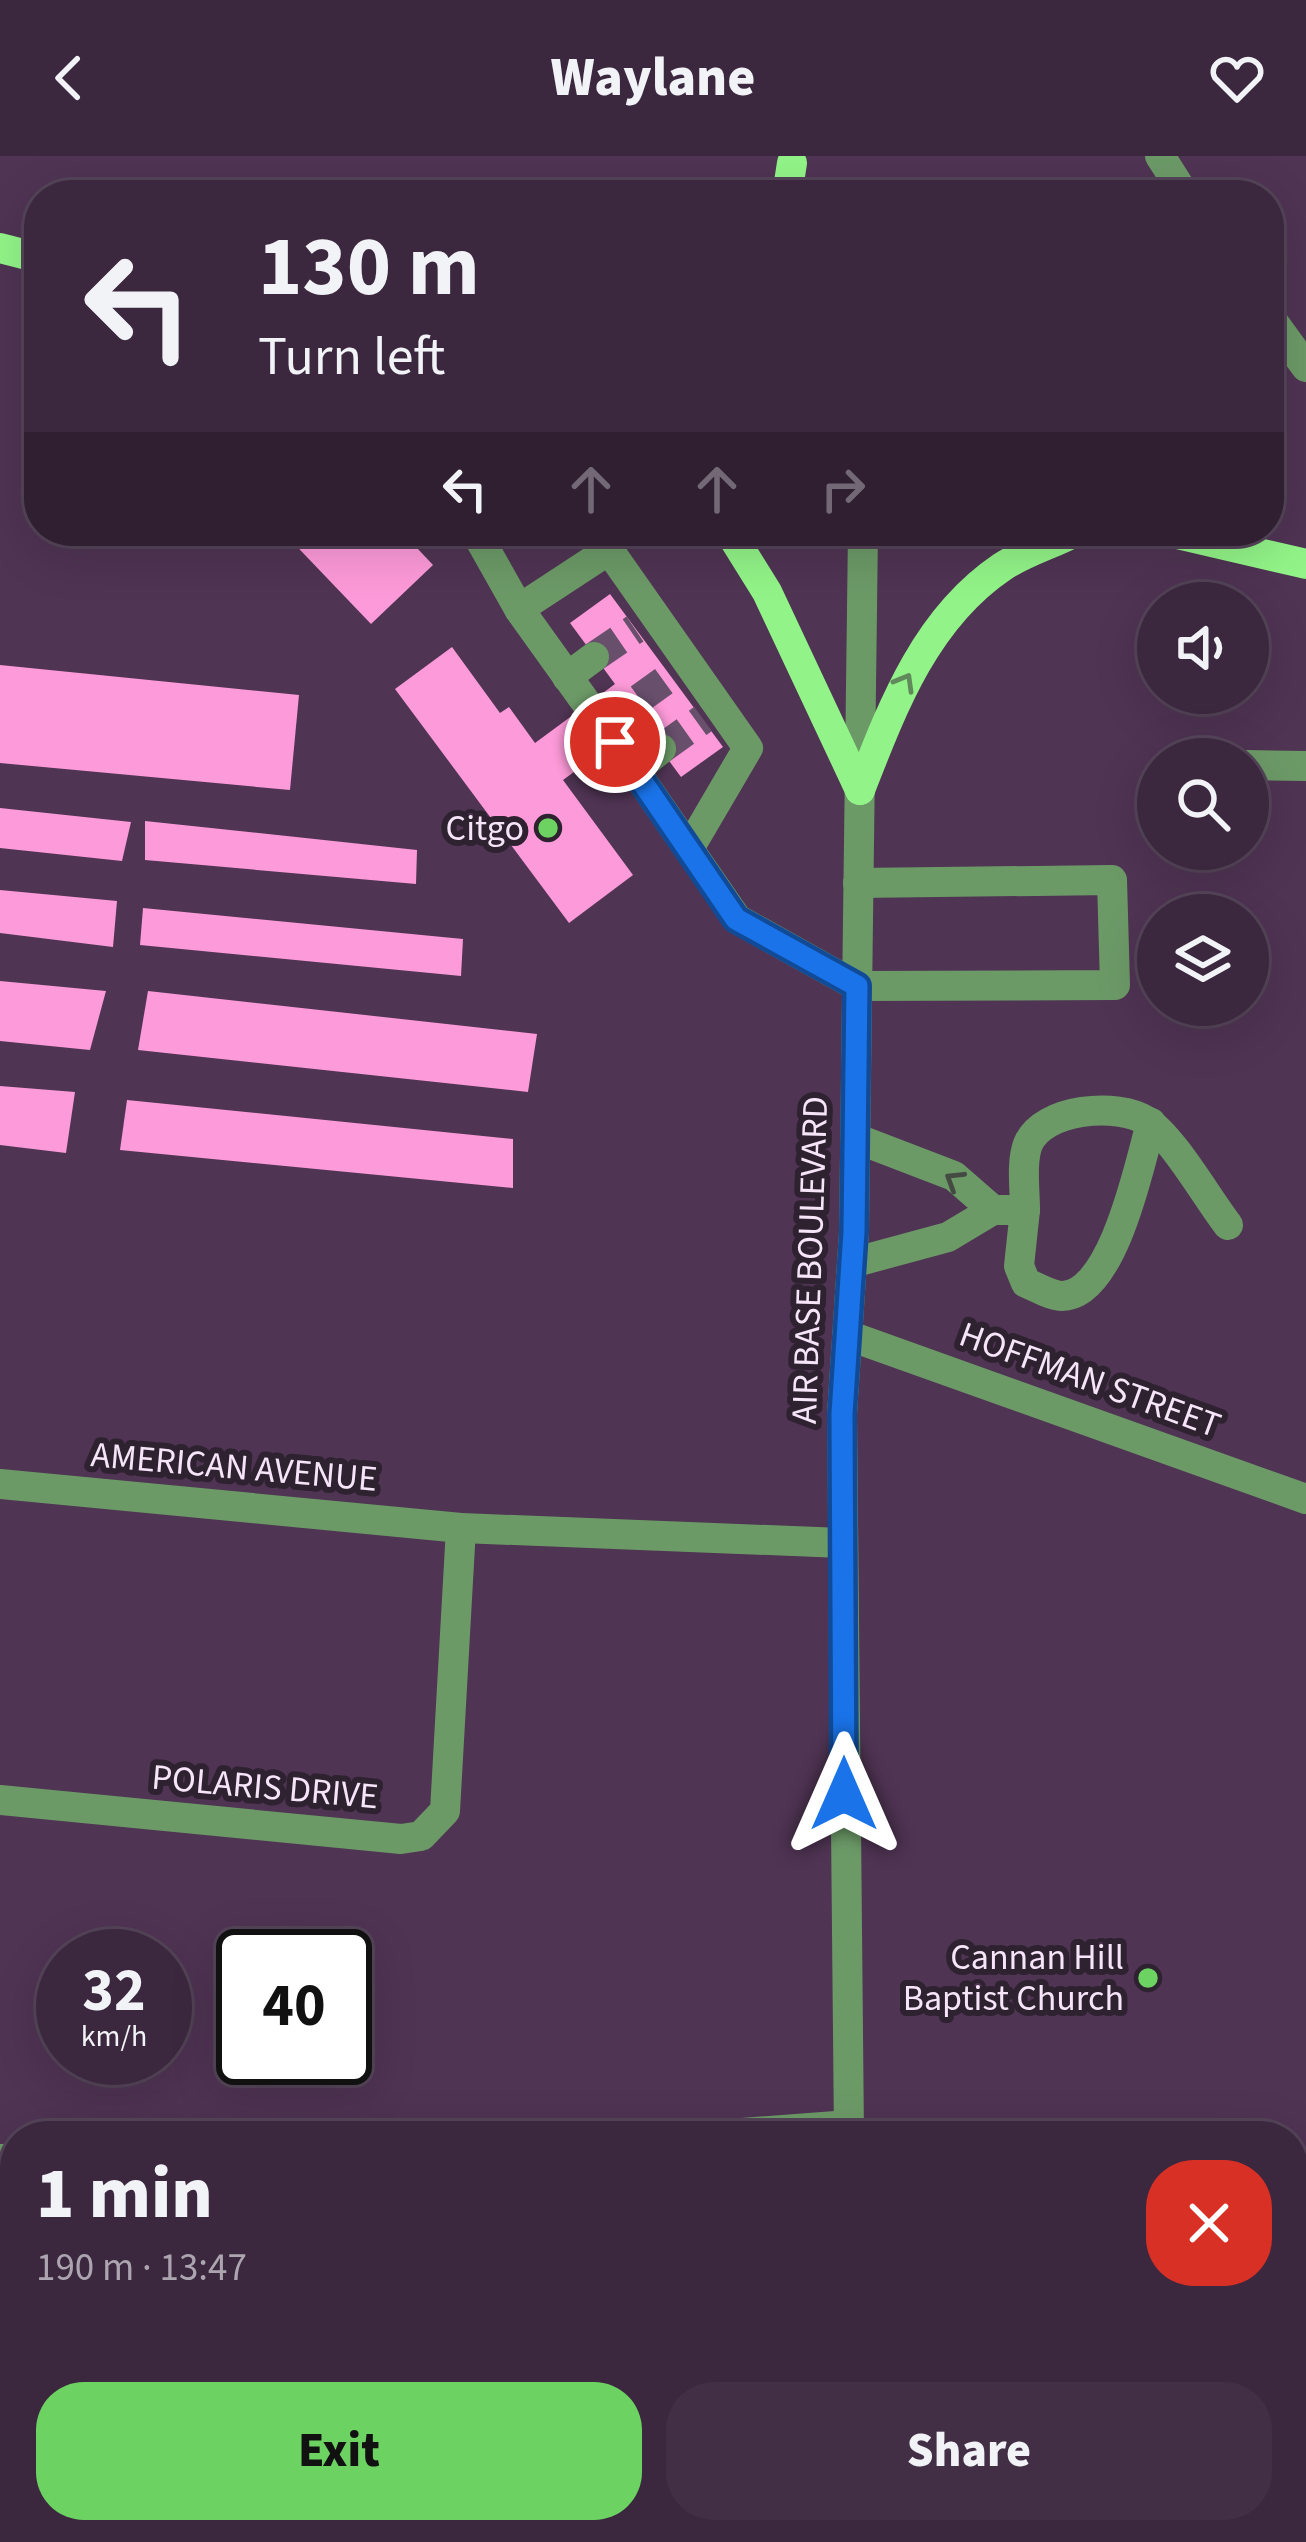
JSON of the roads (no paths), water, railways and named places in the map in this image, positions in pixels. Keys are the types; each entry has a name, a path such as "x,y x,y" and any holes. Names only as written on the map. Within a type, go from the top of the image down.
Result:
{"main road":[{"path":"738,546 767,592 860,790"},
{"path":"860,790 900,686 954,610 1003,566 1045,546"},
{"path":"1229,546 1306,564"}],"street":[{"path":"1284,337 1306,367"},
{"path":"483,546 519,610 587,704"},
{"name":"AIR BASE BOULEVARD","path":"849,2121 842,1544 855,1138 863,546"},
{"path":"519,610 609,550 645,621 711,713 748,748 690,847"},
{"path":"567,676 594,657"},
{"path":"615,742 736,919 857,986 1114,985 1112,880 858,883"},
{"path":"634,770 661,749"},
{"path":"1269,765 1306,766"},
{"path":"1151,1124 1120,1227 1102,1268 1079,1292 1060,1297 1026,1283 1019,1266 1026,1148 1035,1132 1081,1110 1125,1110 1151,1124 1228,1225"},
{"path":"855,1138 954,1176 993,1210"},
{"path":"852,1263 948,1237 993,1210 1024,1210"},
{"name":"HOFFMAN STREET","path":"847,1335 1306,1498"},
{"name":"AMERICAN AVENUE","path":"0,1484 461,1528 842,1544"},
{"name":"POLARIS DRIVE","path":"0,1800 400,1839 421,1836 445,1810 461,1528"}],"tunnel":[{"path":"594,657 635,629"},
{"path":"603,725 671,676"},
{"path":"661,749 703,719"}],"place":[{"name":"Citgo","path":"548,828"},
{"name":"Cannan Hill Baptist Church","path":"1148,1978"}]}
